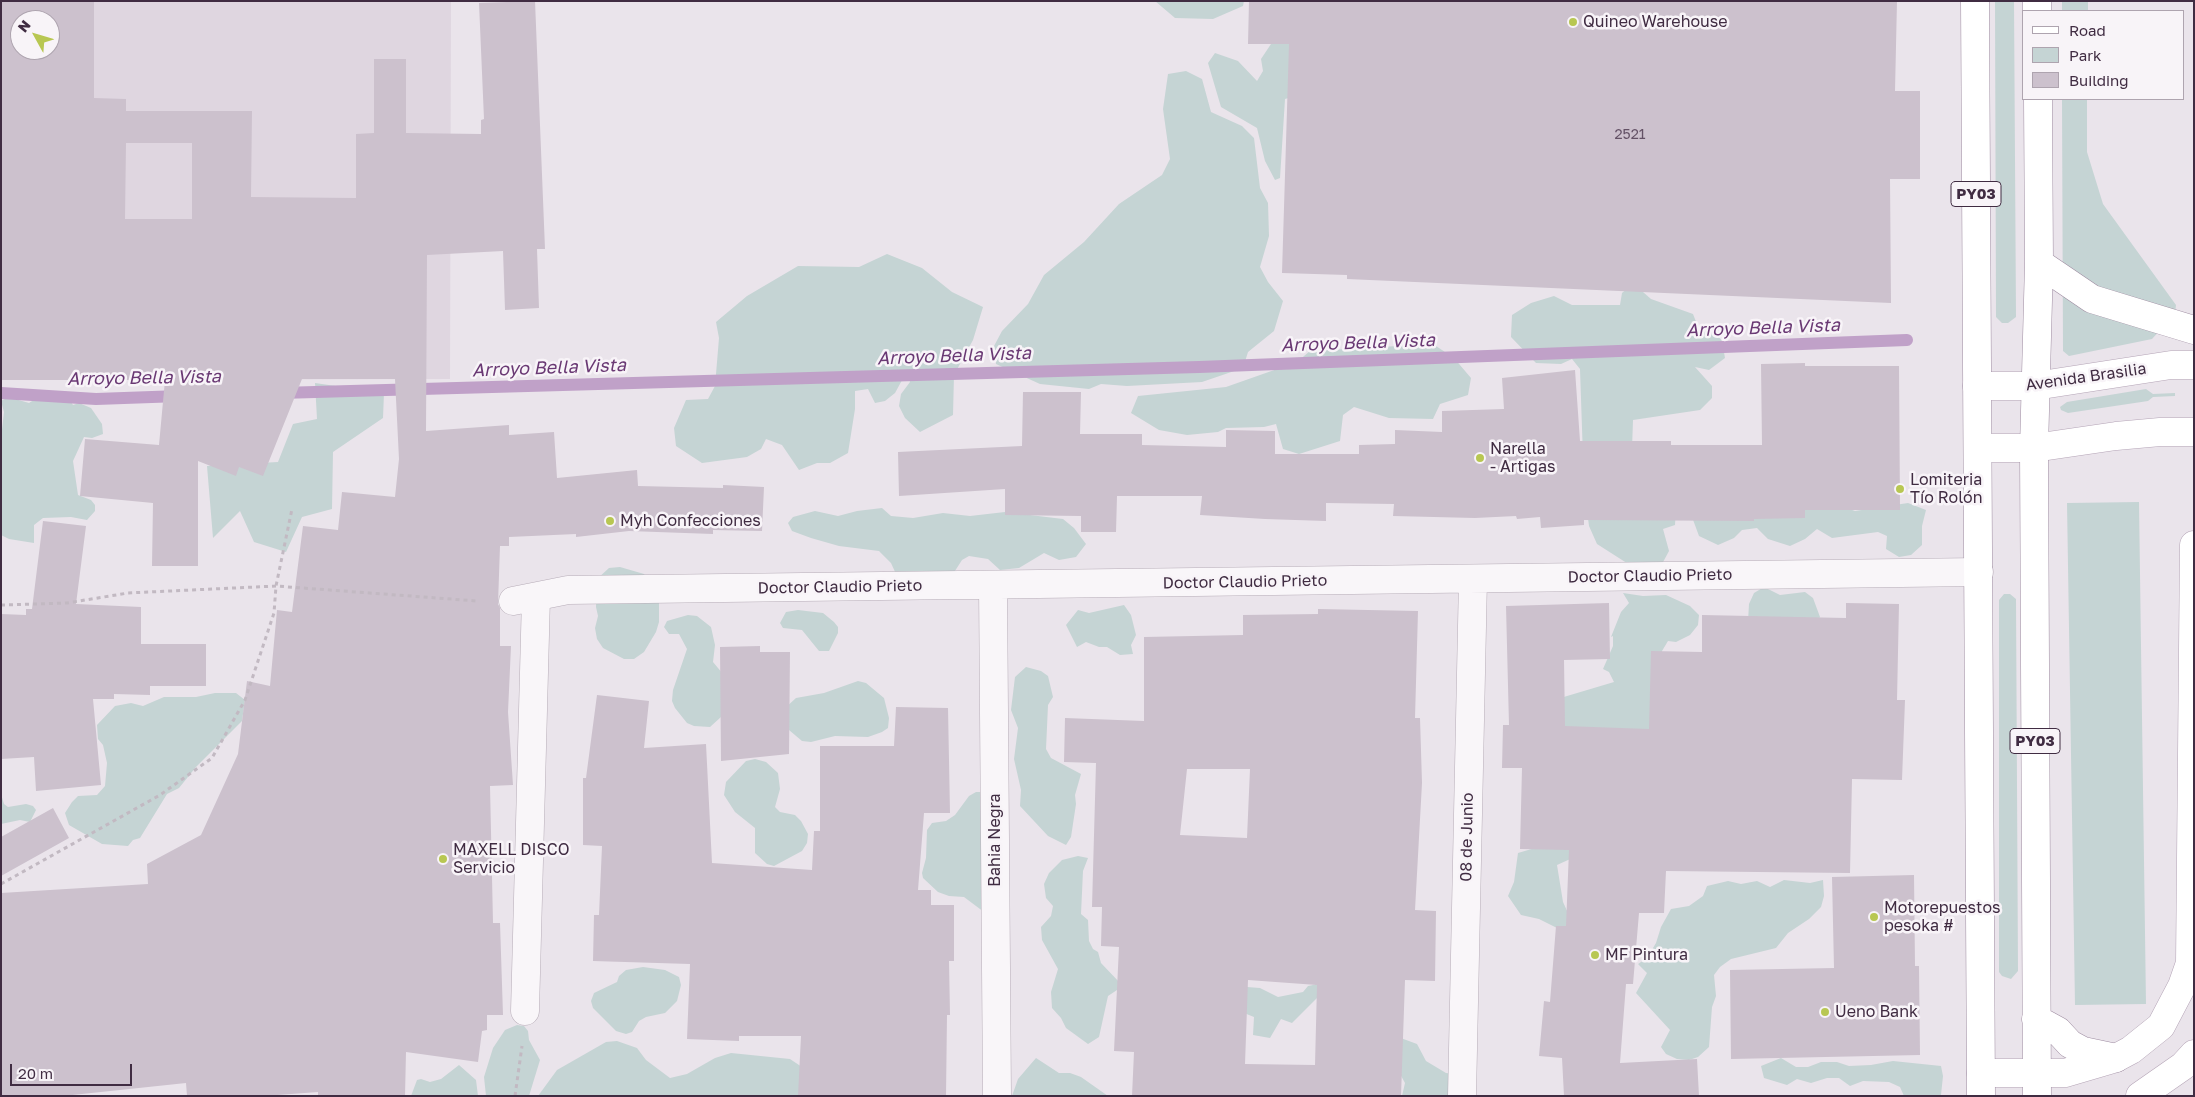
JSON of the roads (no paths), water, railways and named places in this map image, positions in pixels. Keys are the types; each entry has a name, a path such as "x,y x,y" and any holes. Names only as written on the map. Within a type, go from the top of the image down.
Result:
{"main road":[{"name":"PY03","path":"1975,1 1981,1085"},
{"name":"PY03","path":"2037,1085 2034,448 2039,263 2038,100"},
{"path":"2039,263 2092,299 2194,330"},
{"name":"Avenida Brasilia","path":"1977,386 2035,386 2171,365 2194,365"},
{"path":"1978,448 2034,448 2116,436 2160,432 2194,432"},
{"path":"1981,1085 2037,1085 2065,1073 2116,1058 2131,1050 2161,1026 2175,1002 2190,963 2194,545"},
{"path":"2036,1018 2058,1031 2070,1044 2083,1051 2116,1058"},
{"path":"2140,1096 2183,1066 2194,1054"}],"street":[{"name":"Doctor Claudio Prieto","path":"525,1011 524,599 568,590 1978,572"},
{"name":"08 de Junio","path":"1462,1096 1473,579"},
{"name":"Bahia Negra","path":"993,585 997,1096"}],"waterway":[{"name":"Arroyo Bella Vista","path":"280,393 1199,367 1907,340"},
{"name":"Arroyo Bella Vista","path":"1,393 96,399 180,396"}],"place":[{"name":"Quineo Warehouse","path":"1573,22"},
{"name":"Narella - Artigas","path":"1480,458"},
{"name":"Lomiteria Tío Rolón","path":"1900,489"},
{"name":"Myh Confecciones","path":"610,521"},
{"name":"MAXELL DISCO Servicio","path":"443,859"},
{"name":"Motorepuestos pesoka #","path":"1874,917"},
{"name":"MF Pintura","path":"1595,955"},
{"name":"Ueno Bank","path":"1825,1012"}]}
